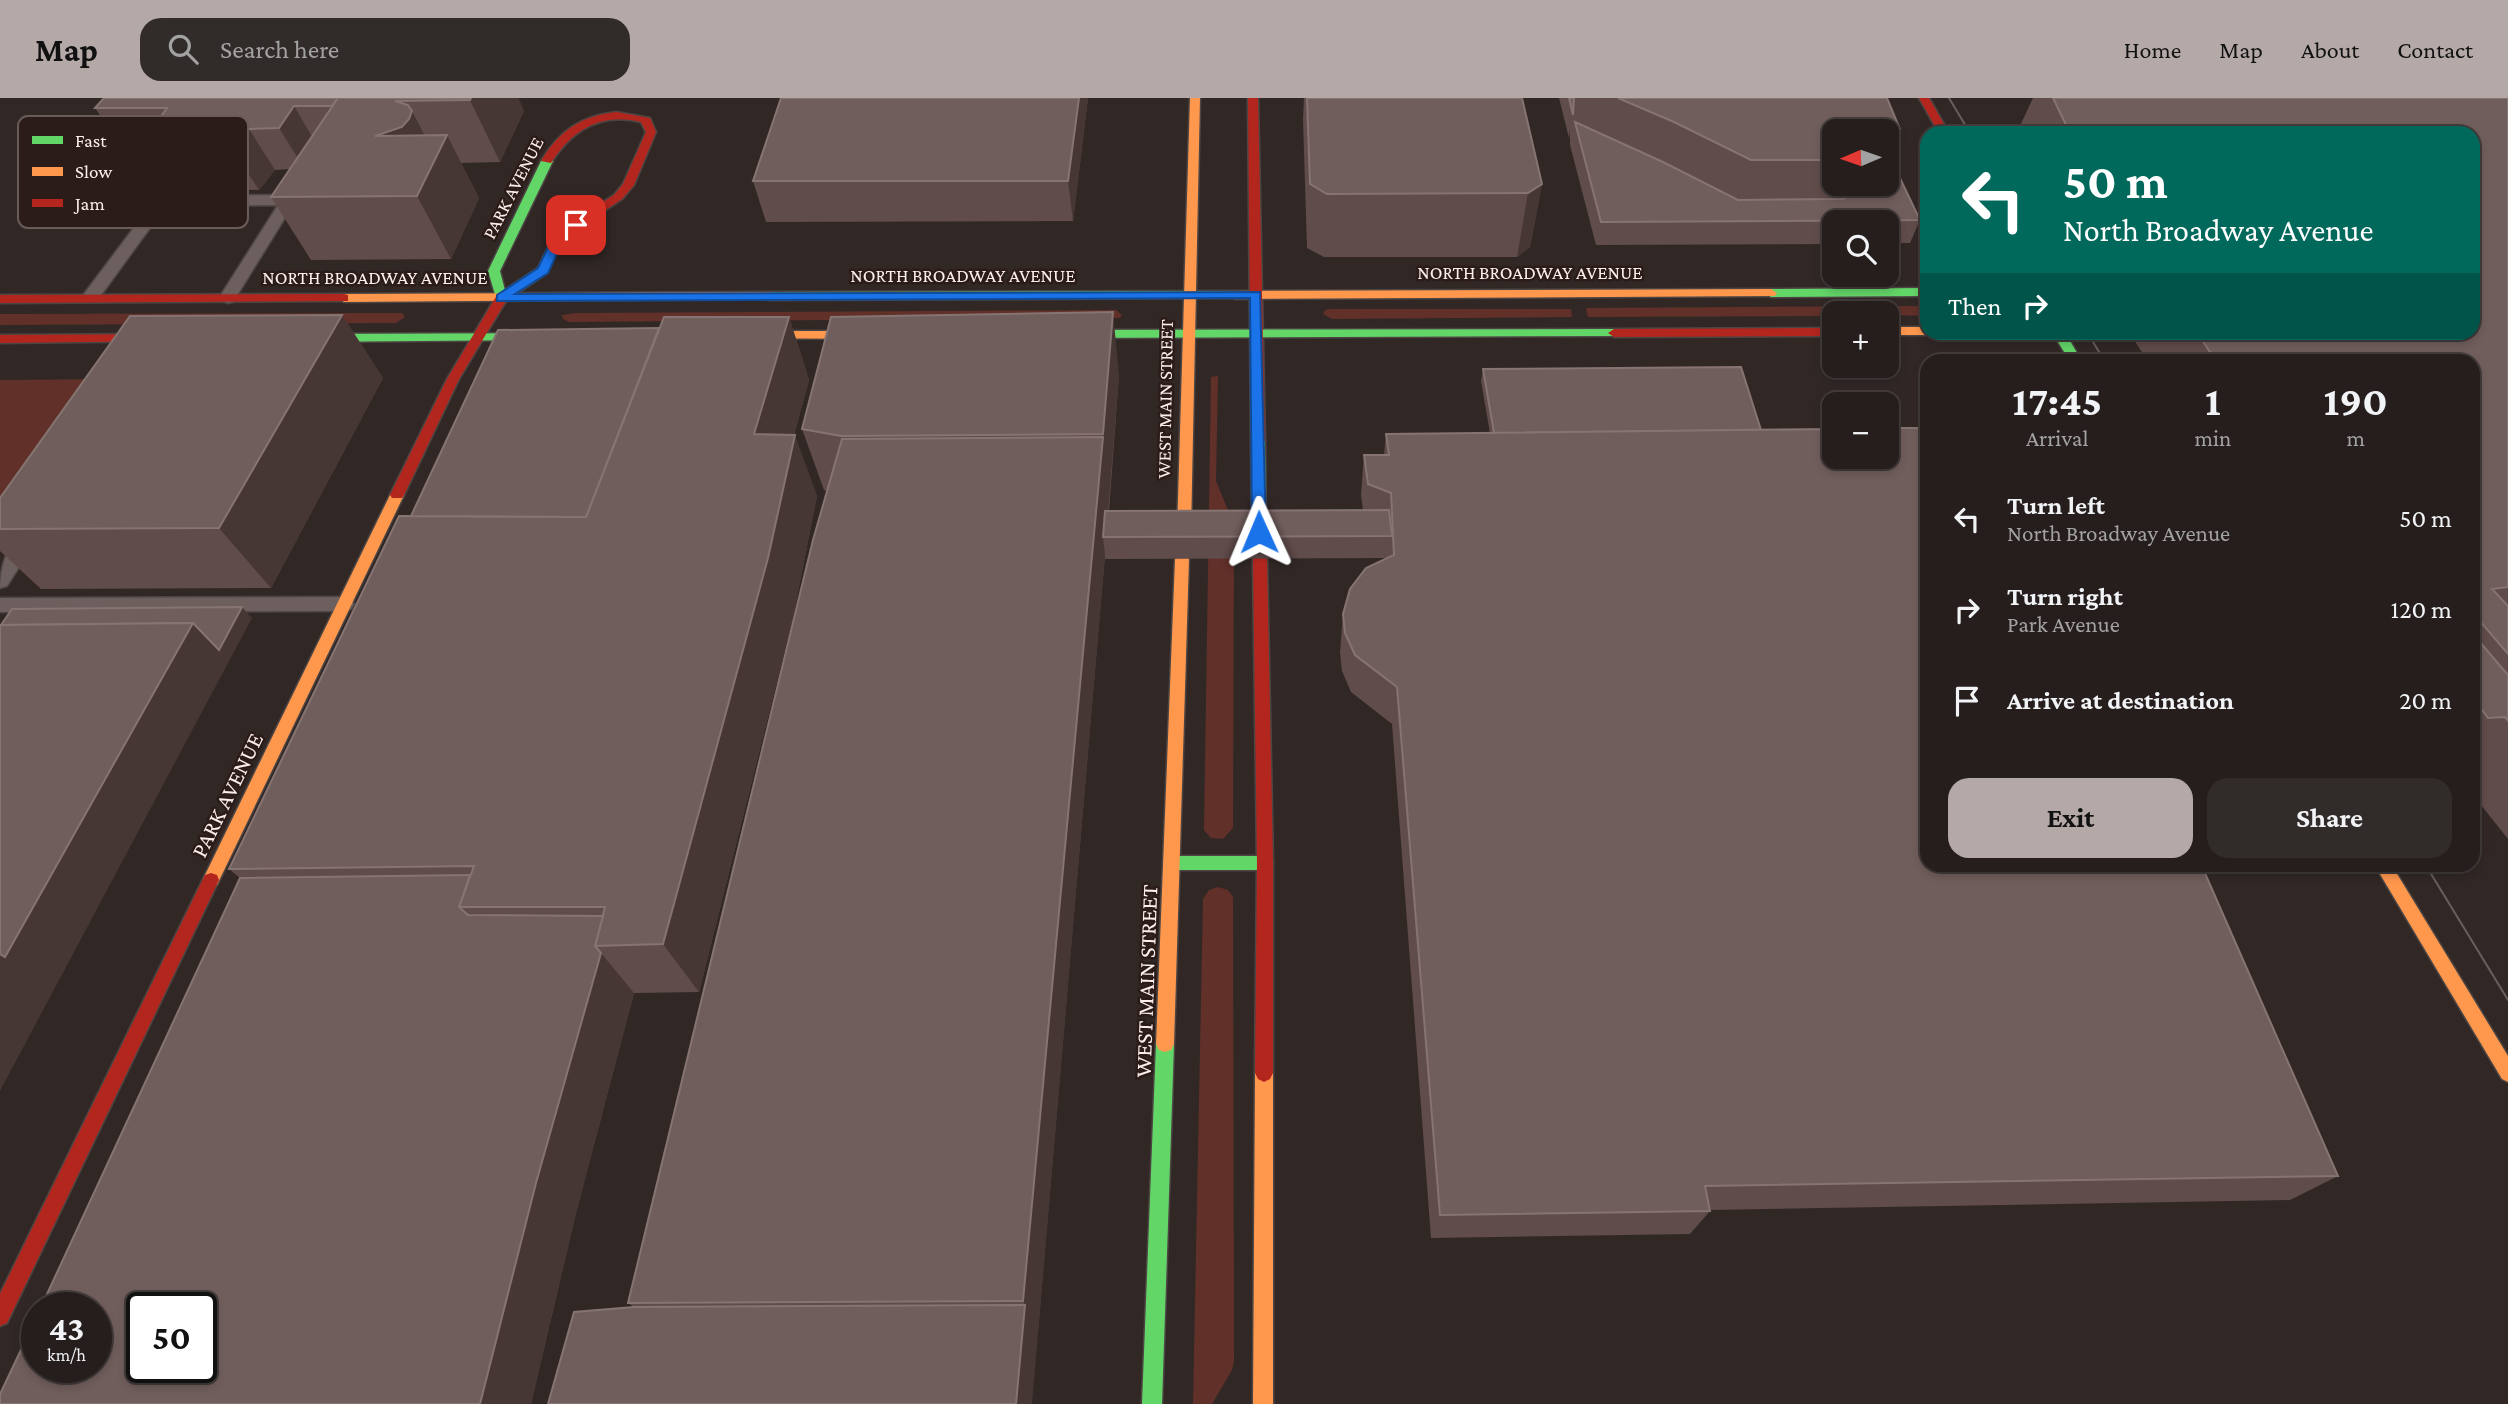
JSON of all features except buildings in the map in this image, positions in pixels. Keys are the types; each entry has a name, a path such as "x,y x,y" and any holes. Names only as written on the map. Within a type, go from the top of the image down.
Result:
{"street":[{"name":"WEST MAIN STREET","path":"1184,533 1195,98"},
{"path":"1253,98 1259,532"},
{"path":"1924,98 1940,126"},
{"name":"PARK AVENUE","path":"0,1316 453,379 501,298 543,270 559,236 618,197 628,185 652,132 646,120 635,116 611,116 585,121 568,131 550,155 494,271 501,298"},
{"name":"NORTH BROADWAY AVENUE","path":"0,299 1920,292"},
{"path":"1899,331 1920,331"},
{"path":"1051,334 1822,332"},
{"path":"725,335 891,335"},
{"path":"289,338 558,337"},
{"path":"0,339 171,338"},
{"name":"WEST MAIN STREET","path":"1153,1404 1182,559"},
{"path":"1260,559 1265,863 1263,1404"},
{"path":"1173,863 1265,863"},
{"path":"2387,872 2508,1073"}],"lane":[{"path":"227,298 293,197 248,198"},
{"path":"90,298 142,228"},
{"path":"150,359 171,338"},
{"path":"0,581 38,526"},
{"path":"0,606 344,604"}],"shaded area":[{"path":"1899,306 1920,306 1920,316 1899,315"},
{"path":"1822,307 1822,316 1588,317 1586,308"},
{"path":"1330,309 1571,309 1572,317 1332,319 1323,314"},
{"path":"1116,310 1122,315 1120,318 569,322 563,319 562,315 576,313"},
{"path":"402,313 405,317 396,323 0,325 0,314"},
{"path":"1218,376 1216,481 1234,525 1233,828 1223,839 1211,838 1204,830 1211,377"},
{"path":"119,379 0,530 0,380"},
{"path":"1218,887 1228,890 1233,897 1234,1361 1232,1370 1212,1404 1193,1404 1203,899 1209,890"}],"tram line":[{"path":"1949,98 1966,126"},
{"path":"2092,340 2100,354"},
{"path":"2430,872 2508,1000"}],"traffic: fast":[{"path":"501,298 494,271 547,161"},
{"path":"1771,293 1920,292"},
{"path":"768,296 1235,295"},
{"path":"1063,334 1614,333"},
{"path":"303,338 547,337"},
{"path":"2063,340 2071,354"},
{"path":"1258,441 1259,532"},
{"path":"1173,863 1265,863"},
{"path":"1152,1404 1165,1044"}],"traffic: slow":[{"path":"1184,532 1195,98"},
{"path":"1235,295 1771,293"},
{"path":"344,298 768,296"},
{"path":"1899,331 1920,331"},
{"path":"744,335 880,335"},
{"path":"211,880 397,495"},
{"path":"1165,1044 1182,559"},
{"path":"2387,872 2508,1073"},
{"path":"1263,1404 1264,1073"}],"traffic: jam":[{"path":"1253,98 1258,441"},
{"path":"1924,98 1940,126"},
{"path":"397,495 453,379 501,298 543,270 559,236 618,197 628,185 651,132 646,120 631,116 602,117 588,121 564,137 547,161"},
{"path":"0,299 344,298"},
{"path":"1614,333 1822,332"},
{"path":"0,339 166,338"},
{"path":"1260,559 1265,863 1264,1073"},
{"path":"0,1316 211,880"}],"route":[{"path":"576,225 559,236 543,270 501,298 1256,295 1259,532"}]}
